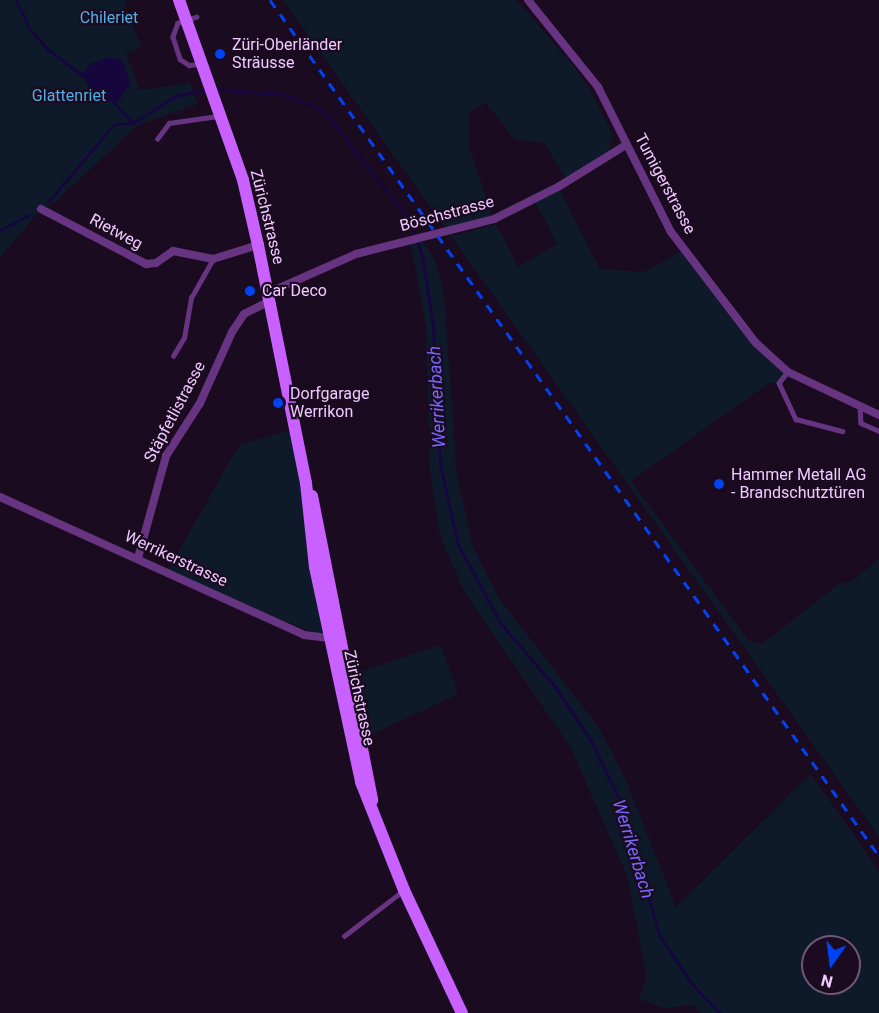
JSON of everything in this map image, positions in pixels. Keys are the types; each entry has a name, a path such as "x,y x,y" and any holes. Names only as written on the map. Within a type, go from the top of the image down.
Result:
{"main road":[{"name":"Zürichstrasse","path":"179,0 191,18 202,63 243,180 269,297 336,639 373,810 404,890 462,1013"}],"street":[{"name":"Tumigerstrasse","path":"528,0 598,87 677,241 756,343 788,372 879,415"},
{"name":"Böschstrasse","path":"269,297 356,254 494,219 558,187 626,145"},
{"name":"Rietweg","path":"40,209 146,264 156,263 173,251 213,259 258,245"},
{"name":"Stäpfetlistrasse","path":"138,558 166,456 200,403 231,332 244,314 269,297"},
{"name":"Werrikerstrasse","path":"0,497 304,635 336,639"}],"lane":[{"path":"191,18 174,27 175,48 180,59 189,64 202,63"},
{"path":"157,139 170,123 220,116"},
{"path":"173,356 184,338 191,298 213,259"},
{"path":"788,372 779,383 796,419 842,431"},
{"path":"860,406 861,423 879,431"},
{"path":"344,936 404,890"}],"green space":[{"name":"Glattenriet","path":"0,0 127,0 124,7 142,47 126,54 140,90 190,83 198,104 138,125 55,202 41,209 0,258"},
{"path":"283,0 516,0 573,65 590,89 613,136 609,150 567,179 543,142 515,140 486,103 470,111 470,150 492,215 451,231 455,236 496,224 518,267 557,244 534,199 558,187 600,269 643,272 684,250 756,343 788,372 779,383 769,383 631,481 749,641 762,644 839,584 852,581 879,559 879,837"},
{"path":"421,238 436,262 444,294 457,476 473,547 498,597 598,726 625,778 676,907 811,774 879,871 879,1013 701,1013 694,1005 663,1008 639,999 647,977 627,876 571,748 461,585 440,535 430,469 426,327 410,240"},
{"path":"297,428 329,639 167,572 239,445"},
{"path":"441,645 458,694 370,735 357,673"}],"shaded area":[{"path":"110,57 123,61 131,84 116,103 94,98 83,75 90,64"}],"waterway":[{"name":"Werrikerbach","path":"16,0 29,28 47,49 85,77"},
{"name":"Werrikerbach","path":"213,89 281,94 313,105 328,116 412,224 423,261 433,326 440,465 458,545 501,624 556,688 591,741 619,799 660,937 693,985 720,1013"},
{"path":"49,201 114,124 133,123 177,95 207,90"},
{"name":"Werrikerbach","path":"113,101 133,123"},
{"path":"0,230 29,215"}],"railway":[{"path":"270,0 879,856"}],"place":[{"name":"Züri-Oberländer Sträusse","path":"220,54"},
{"name":"Car Deco","path":"250,291"},
{"name":"Dorfgarage Werrikon","path":"278,403"},
{"name":"Hammer Metall AG - Brandschutztüren","path":"719,484"}],"park label":[{"name":"Chileriet","path":"109,18"}]}
